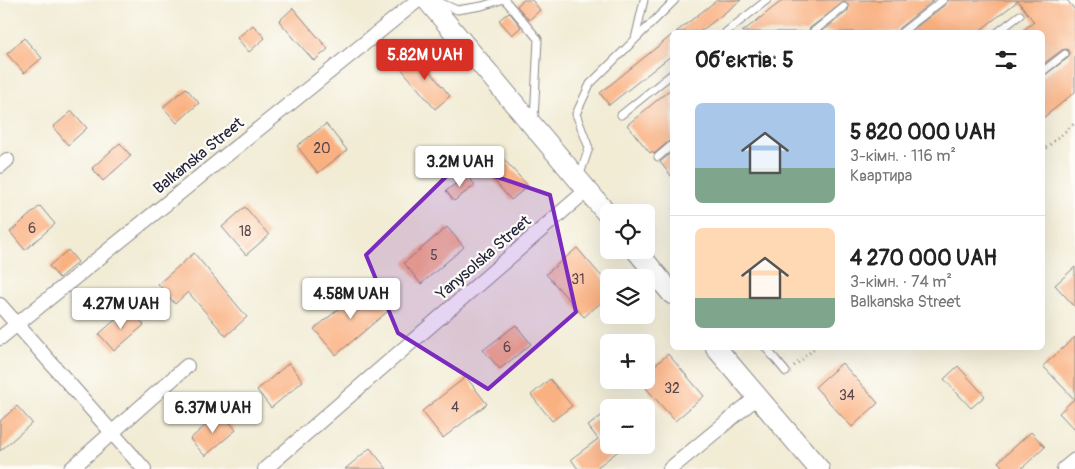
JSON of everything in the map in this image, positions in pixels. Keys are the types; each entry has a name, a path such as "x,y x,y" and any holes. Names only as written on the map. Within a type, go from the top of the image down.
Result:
{"main road":[{"path":"427,0 600,205"},
{"path":"643,259 670,292"},
{"path":"718,350 819,469"}],"street":[{"name":"Balkanska Street","path":"0,338 418,0"},
{"name":"Yanysolska Street","path":"265,469 583,185"},
{"path":"0,305 144,469"},
{"path":"71,469 187,366"},
{"path":"670,469 757,397"},
{"path":"1064,469 1075,460"}],"lane":[{"path":"434,0 457,10 503,0 538,39 534,125"},
{"path":"635,40 644,0"},
{"path":"583,185 589,148 576,114 590,84 675,0"},
{"path":"729,30 767,0"},
{"path":"905,30 943,0"},
{"path":"816,30 844,8"},
{"path":"1001,30 1020,15"},
{"path":"1045,70 1065,54"},
{"path":"621,115 670,76"},
{"path":"658,157 670,147"},
{"path":"768,350 786,372"}],"path":[{"path":"1045,148 1075,123"}],"highlighted area":[{"path":"459,164 550,195 576,312 488,389 398,333 366,255"}],"building":[{"path":"523,0 532,0 540,10 529,20 517,6"},
{"path":"717,0 741,0 703,30 679,30"},
{"path":"783,0 934,0 898,30 824,30 848,11 849,6 844,2 809,30 745,30"},
{"path":"948,0 1067,0 1075,10 1075,92 1045,117 1045,75 1068,58 1070,53 1067,49 1062,50 1045,63 1045,30 1024,30 1034,22 1018,1 981,30 913,30 946,4"},
{"path":"293,8 328,49 314,61 279,21"},
{"path":"509,12 521,27 512,35 499,20"},
{"path":"253,25 265,38 249,52 237,38"},
{"path":"670,37 670,57 609,105 600,93"},
{"path":"24,38 42,58 24,73 7,54"},
{"path":"415,53 450,96 435,109 399,66"},
{"path":"186,88 199,103 177,123 163,107"},
{"path":"670,90 670,141 654,154 652,151 650,153 627,125"},
{"path":"72,111 87,128 68,145 53,127"},
{"path":"326,124 347,150 318,173 297,146"},
{"path":"120,143 131,156 103,181 92,168"},
{"path":"670,154 670,174 660,162"},
{"path":"500,155 528,186 511,200 484,169"},
{"path":"467,175 475,185 454,201 446,191"},
{"path":"40,206 55,224 25,250 10,232"},
{"path":"245,207 269,235 246,255 222,227"},
{"path":"447,227 464,247 421,284 404,263"},
{"path":"577,248 600,275 600,304 584,317 546,274"},
{"path":"68,250 78,262 59,278 49,266"},
{"path":"194,253 247,317 226,336 188,292 175,304 158,284"},
{"path":"1075,267 1075,307 1055,285"},
{"path":"367,286 388,311 336,355 314,329"},
{"path":"129,308 144,325 114,351 99,334"},
{"path":"516,325 531,344 500,369 483,350"},
{"path":"1075,337 1075,430 1059,413 1074,399 1043,366"},
{"path":"668,354 704,396 675,421 647,389 655,389 655,365"},
{"path":"289,363 303,381 271,408 257,390"},
{"path":"842,363 878,403 852,427 815,387"},
{"path":"958,366 985,396 971,408 944,379"},
{"path":"466,377 487,404 443,438 422,411"},
{"path":"550,379 572,406 552,421 531,395"},
{"path":"17,406 32,423 0,451 0,421"},
{"path":"221,412 236,430 205,456 190,439"},
{"path":"600,417 600,454 614,454 595,469 578,469 571,459 598,439 588,426"},
{"path":"1031,432 1045,447 1021,469 1005,469 998,462"},
{"path":"370,448 387,469 345,469"}]}
